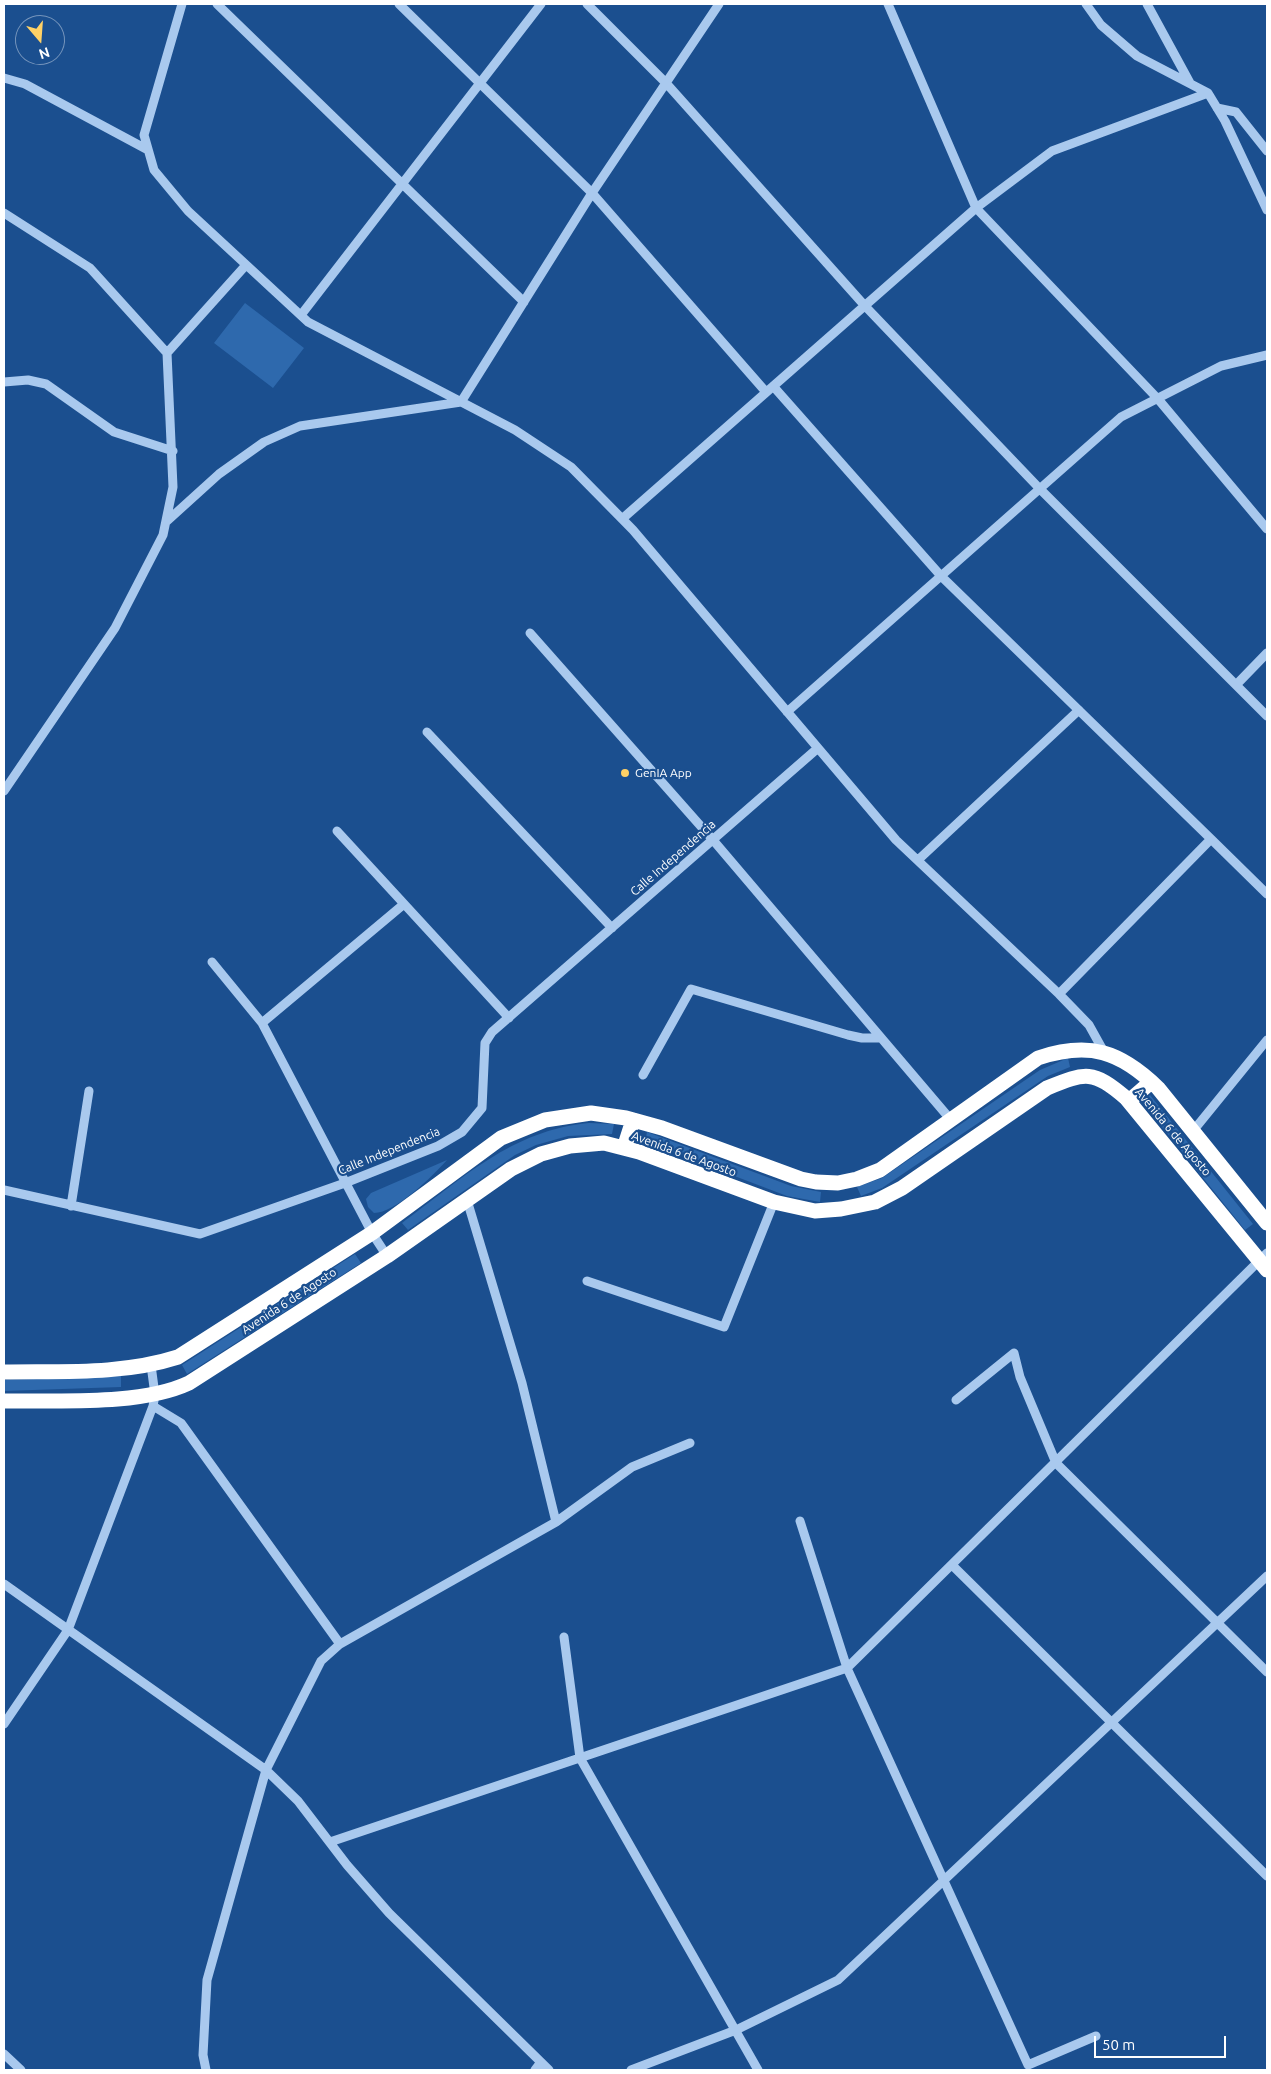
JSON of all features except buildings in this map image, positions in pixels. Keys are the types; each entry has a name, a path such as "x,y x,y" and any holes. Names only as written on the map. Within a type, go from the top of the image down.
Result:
{"highway":[{"name":"Avenida 6 de Agosto","path":"4,1372 129,1369 178,1357 372,1234 501,1138 545,1120 591,1113 633,1120 662,1128 802,1180 838,1183 857,1179 880,1170 1038,1058 1082,1048 1104,1052 1122,1059 1151,1082 1267,1223"},
{"path":"1080,1076 1104,1052"},
{"name":"Avenida 6 de Agosto","path":"4,1401 154,1401 189,1383 387,1256 511,1169 541,1154 570,1146 604,1143 624,1148 774,1202 816,1211 841,1209 875,1202 902,1188 1047,1088 1080,1076 1098,1077 1108,1082 1129,1101 1265,1262"},
{"path":"1129,1101 1151,1082"},
{"path":"624,1148 633,1120"},
{"path":"838,1183 841,1209"}],"street":[{"path":"182,4 144,135 154,170 188,211 308,322 515,430 571,467 622,518 896,840 1059,994 1089,1025 1104,1052"},
{"path":"217,4 524,302"},
{"path":"400,4 592,193 941,576 1267,894"},
{"path":"301,315 404,185 542,4"},
{"path":"587,4 666,83 864,306 1040,489 1267,716"},
{"path":"166,522 227,469 264,442 300,426 461,402 592,193 719,4"},
{"path":"888,4 976,208 1158,399 1267,529"},
{"path":"1086,4 1101,25 1137,56 1208,93 1218,108 1267,210"},
{"path":"1147,4 1190,84"},
{"path":"4,78 25,84 148,150"},
{"path":"622,518 976,208 1052,150 1208,93"},
{"path":"1218,108 1236,112 1267,151"},
{"path":"4,213 90,268 167,353 173,452 173,487 163,535 115,628 4,791"},
{"path":"167,353 246,265"},
{"path":"787,712 1121,417 1221,366 1267,354"},
{"path":"4,382 28,380 46,384 114,432 173,452"},
{"path":"530,633 712,840 951,1120"},
{"path":"1236,685 1267,654"},
{"path":"918,860 1078,710"},
{"path":"427,732 612,928"},
{"name":"Calle Independencia","path":"4,1190 200,1234 345,1183 438,1146 462,1132 482,1108 485,1043 492,1032 818,748"},
{"path":"4,774 11,780"},
{"path":"337,831 509,1018"},
{"path":"1059,994 1211,839"},
{"path":"262,1023 404,904"},
{"path":"212,962 262,1023 372,1234 387,1256"},
{"path":"643,1076 691,989 848,1035 862,1038 881,1038"},
{"path":"1192,1130 1267,1040"},
{"path":"71,1206 89,1091"},
{"path":"467,1200 522,1383 556,1522"},
{"path":"587,1281 724,1327 774,1202"},
{"path":"330,1842 847,1668 1265,1262"},
{"path":"956,1400 1014,1352 1020,1377 1056,1463 1267,1672"},
{"path":"4,1724 68,1630 154,1401 151,1365"},
{"path":"154,1401 181,1423 340,1644"},
{"path":"206,2070 203,2055 207,1980 266,1770 321,1661 340,1644 556,1522 632,1467 690,1443"},
{"path":"800,1521 847,1668 1028,2065 1096,2036"},
{"path":"952,1565 1267,1876"},
{"path":"631,2070 736,2030 838,1980 1267,1576"},
{"path":"4,1584 266,1770 298,1802 389,1913 549,2070"},
{"path":"564,1637 580,1758 758,2070"},
{"path":"4,2054 21,2070"},
{"path":"535,2070 541,2062"}],"shaded area":[{"path":"245,303 304,348 273,388 214,343"},
{"path":"1068,1058 1070,1067 1048,1076 882,1188 861,1196 857,1187 882,1178 1040,1070"},
{"path":"1150,1095 1253,1224 1245,1230 1142,1102"},
{"path":"589,1123 614,1124 612,1134 568,1136 536,1145 515,1155 408,1230 402,1223 467,1174 512,1146 536,1135"},
{"path":"647,1132 791,1186 821,1192 820,1202 787,1196 645,1142"},
{"path":"447,1160 423,1184 392,1207 374,1213 368,1207 366,1199 371,1193"},
{"path":"355,1254 361,1263 187,1374 182,1365"},
{"path":"121,1376 121,1387 4,1391 4,1380"}],"place":[{"name":"GenIA App","path":"625,773"}]}
